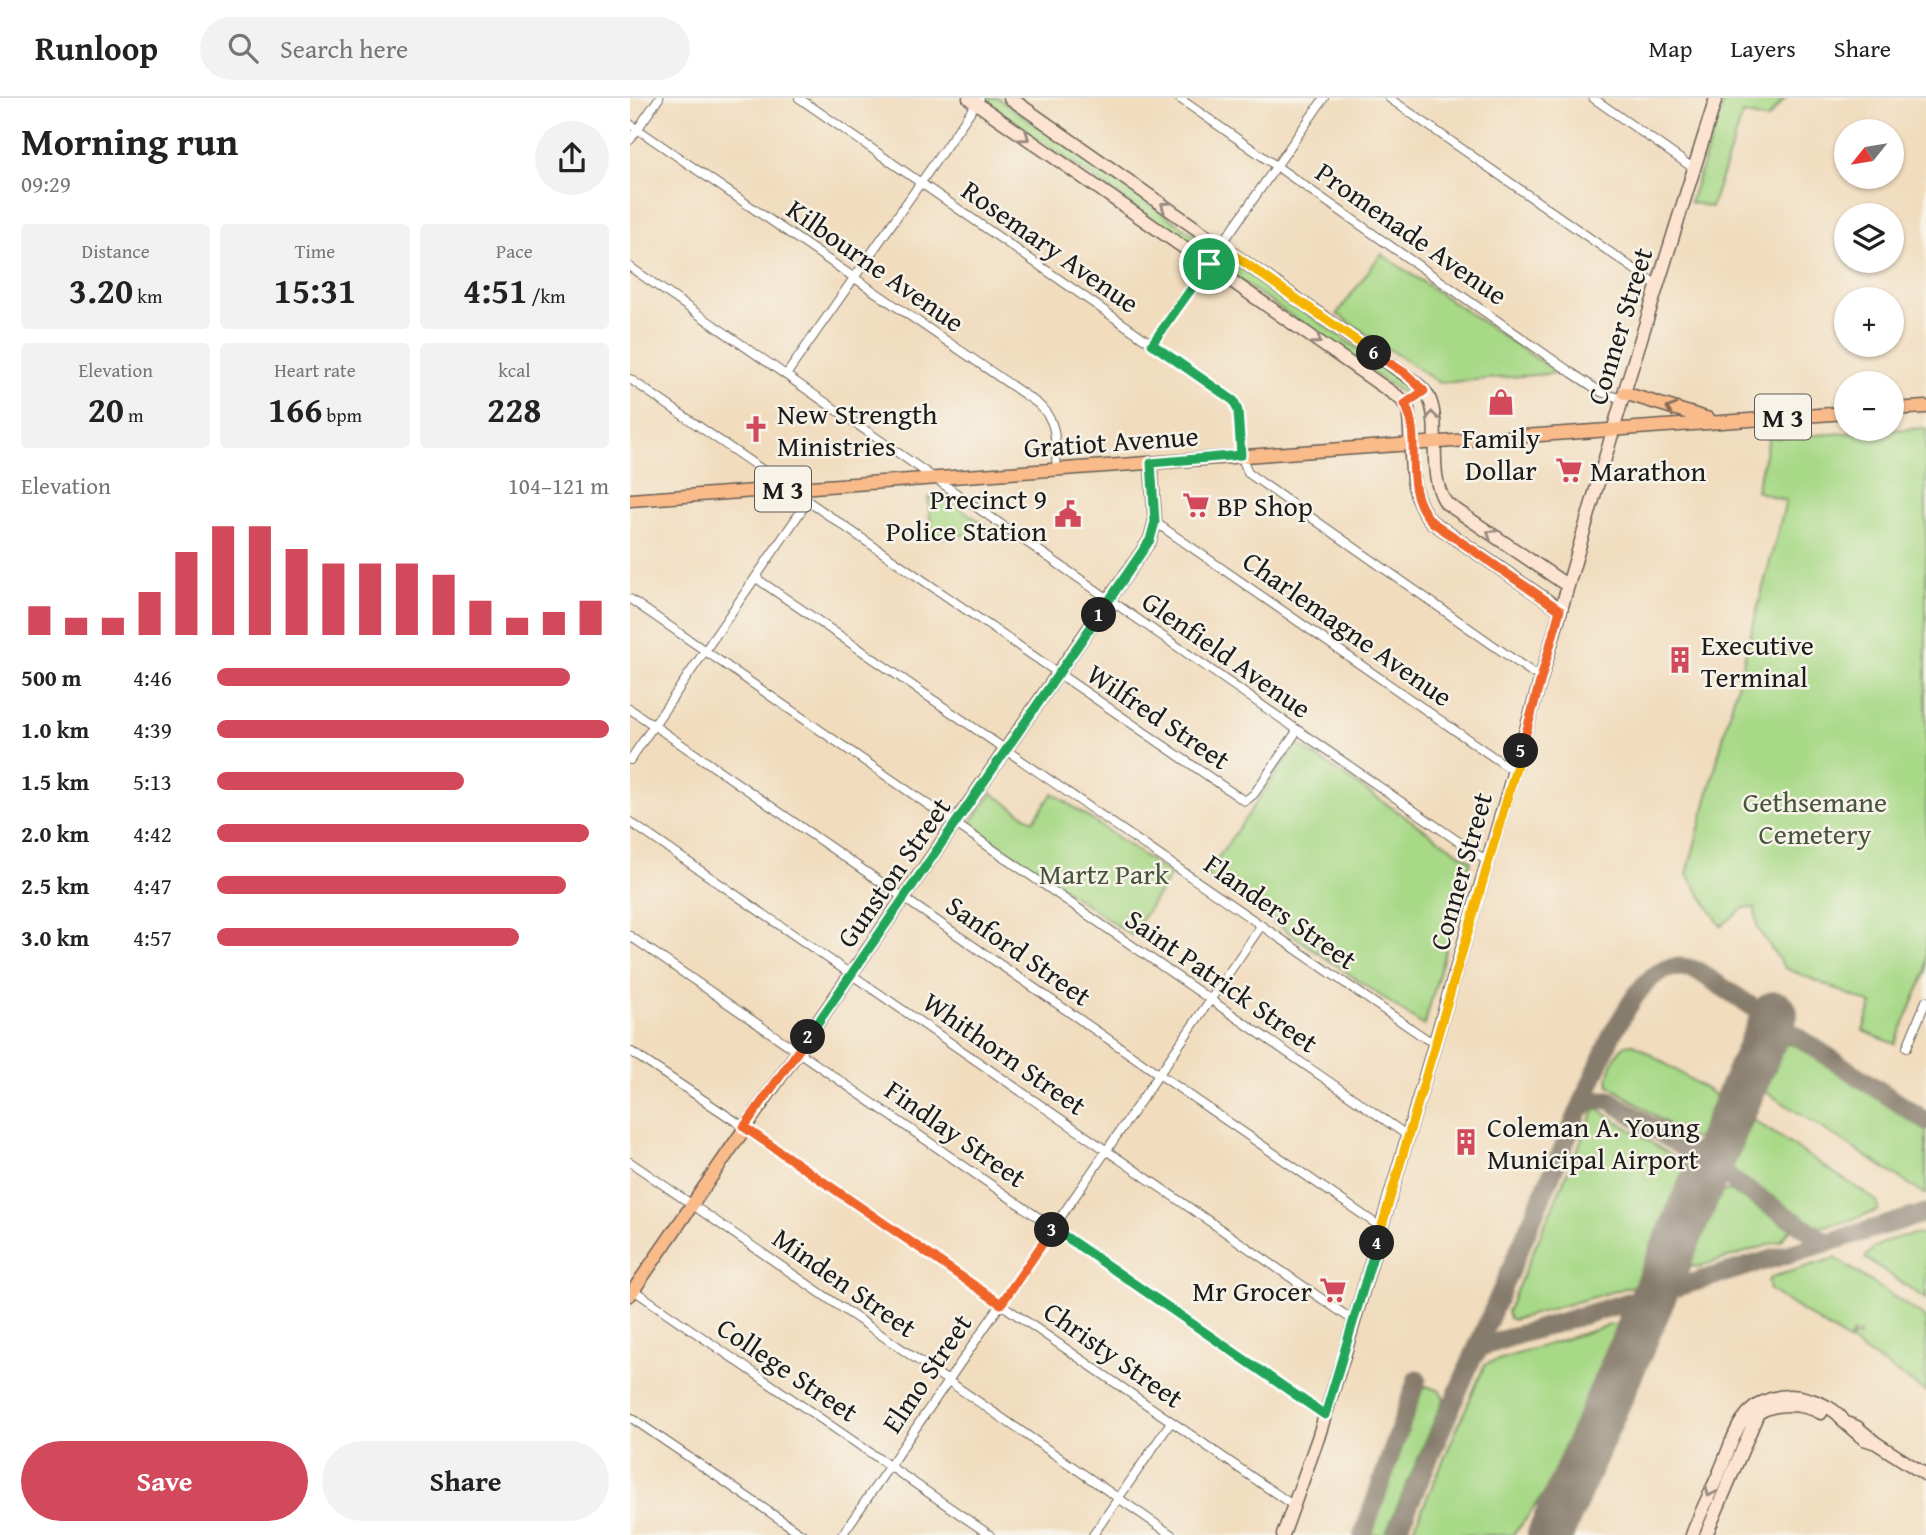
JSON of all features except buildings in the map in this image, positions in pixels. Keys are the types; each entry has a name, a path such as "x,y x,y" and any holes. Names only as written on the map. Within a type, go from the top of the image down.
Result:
{"main road":[{"path":"1623,396 1719,422"},
{"path":"1904,408 1926,407"},
{"name":"Gratiot Avenue","path":"630,500 1834,414"},
{"name":"Gunston Street","path":"631,1291 693,1205 744,1127 1150,540 1155,522 1151,463"}],"street":[{"path":"630,140 634,126 659,98"},
{"name":"Rosemary Avenue","path":"799,98 1234,401 1238,411 1241,455"},
{"path":"1010,98 1405,373 1424,391 1431,403 1439,492 1453,509 1568,586"},
{"name":"Promenade Avenue","path":"1179,98 1601,392 1623,396"},
{"path":"1152,344 1324,98"},
{"path":"1389,98 1657,285"},
{"path":"1593,98 1693,168"},
{"name":"Conner Street","path":"1283,1535 1354,1321 1623,396 1716,98"},
{"path":"786,375 921,183 975,100 1405,404 1410,423 1417,500 1422,511 1432,522 1560,610"},
{"name":"Kilbourne Avenue","path":"634,126 1047,412 1054,426 1058,470"},
{"name":"Glenfield Avenue","path":"630,267 1488,862"},
{"name":"Wilfred Street","path":"630,379 1245,801 1254,794 1297,731"},
{"path":"1405,404 1424,391"},
{"path":"1241,455 1248,473 1541,678"},
{"path":"1417,500 1439,492"},
{"path":"630,760 808,501"},
{"name":"Charlemagne Avenue","path":"1155,522 1514,772"},
{"path":"1516,579 1528,560"},
{"name":"Flanders Street","path":"756,578 1435,1043"},
{"name":"Saint Patrick Street","path":"630,599 1408,1136"},
{"name":"Sanford Street","path":"630,709 1382,1228"},
{"name":"Whithorn Street","path":"630,822 1354,1321"},
{"name":"Elmo Street","path":"842,1535 1261,926"},
{"name":"Findlay Street","path":"630,936 1325,1415"},
{"path":"1907,1047 1926,1001"},
{"name":"Christy Street","path":"630,1051 1294,1506"},
{"name":"Minden Street","path":"630,1162 1172,1535"},
{"name":"College Street","path":"631,1291 990,1535"},
{"path":"1692,1535 1730,1450 1736,1430 1753,1407 1775,1398 1797,1396 1818,1403 1842,1419 1864,1439 1876,1443 1926,1475"},
{"path":"1706,1535 1758,1413 1769,1407 1789,1405 1815,1410 1837,1421 1842,1419"},
{"path":"630,1417 803,1535"},
{"path":"1093,1535 1171,1422"}],"green space":[{"path":"990,98 998,98 1207,244 1203,252 1200,253 988,104"},
{"path":"1725,98 1785,98 1767,120 1743,114 1711,207 1690,202"},
{"path":"1381,254 1558,373 1439,383 1337,314"},
{"path":"1223,255 1403,380 1411,390 1410,394 1405,395 1222,268 1218,262"},
{"name":"Gethsemane Cemetery","path":"1926,428 1926,972 1895,1044 1863,1031 1872,1004 1785,968 1758,929 1755,908 1744,908 1721,926 1687,874 1786,501 1756,491 1769,438 1834,434 1834,441 1904,441 1904,429"},
{"path":"944,497 995,532 932,538 928,498"},
{"path":"1297,744 1471,861 1424,1026 1206,875"},
{"name":"Martz Park","path":"992,793 1033,821 1053,793 1171,875 1131,935 970,824"},
{"path":"1628,1044 1634,1044 1715,1095 1715,1117 1708,1131 1696,1138 1688,1138 1609,1085 1610,1071 1620,1050"},
{"path":"1787,1044 1798,1046 1926,1131 1926,1195 1760,1088 1776,1052"},
{"path":"1598,1109 1682,1162 1687,1170 1686,1181 1645,1276 1643,1275 1636,1285 1513,1320 1507,1312 1593,1113"},
{"path":"1755,1121 1877,1201 1877,1211 1841,1223 1818,1227 1736,1174 1732,1162 1734,1148 1746,1123"},
{"path":"1729,1190 1791,1229 1781,1241 1698,1267 1692,1266 1687,1258 1715,1197"},
{"path":"1915,1234 1926,1235 1926,1299 1865,1258 1880,1244"},
{"path":"1835,1258 1926,1318 1926,1392 1850,1342 1854,1336 1857,1338 1859,1335 1854,1332 1848,1341 1770,1290 1768,1281 1772,1277"},
{"path":"1615,1325 1621,1332 1575,1438 1547,1488 1513,1535 1411,1535 1485,1364"},
{"path":"1426,1386 1440,1391 1444,1398 1385,1535 1370,1535 1419,1392"}],"taxiway":[{"path":"1396,1535 1612,1034 1636,995 1656,975 1668,969 1682,967 1698,971 1926,1121"},
{"path":"1765,1039 1778,1032 1793,1035"},
{"path":"1579,1110 1592,1100 1610,1100 1828,1243"},
{"path":"1690,1153 1699,1170 1694,1200"},
{"path":"1475,1354 1482,1347 1514,1336 1926,1213"},
{"path":"1619,1306 1634,1320 1634,1339 1629,1353"},
{"path":"1363,1535 1417,1379"},
{"path":"1538,1535 1550,1522 1570,1490"}],"runway":[{"path":"1550,1535 1775,1014"}],"place":[{"name":"Family Dollar","path":"1501,402"},
{"name":"New Strength Ministries","path":"756,429"},
{"name":"Marathon","path":"1569,470"},
{"name":"BP Shop","path":"1196,505"},
{"name":"Precinct 9 Police Station","path":"1068,514"},
{"name":"Executive Terminal","path":"1680,660"},
{"name":"Coleman A. Young Municipal Airport","path":"1466,1142"},
{"name":"Mr Grocer","path":"1333,1290"}],"route":[{"path":"1221,246 1405,373 1420,387 1424,391 1405,404 1410,423 1415,489 1422,511 1432,522 1560,610 1325,1415 1053,1228 1001,1304 744,1127 764,1102 1150,540 1155,522 1151,463 1241,455 1238,411 1234,401 1152,344 1209,264 1221,246"}]}
